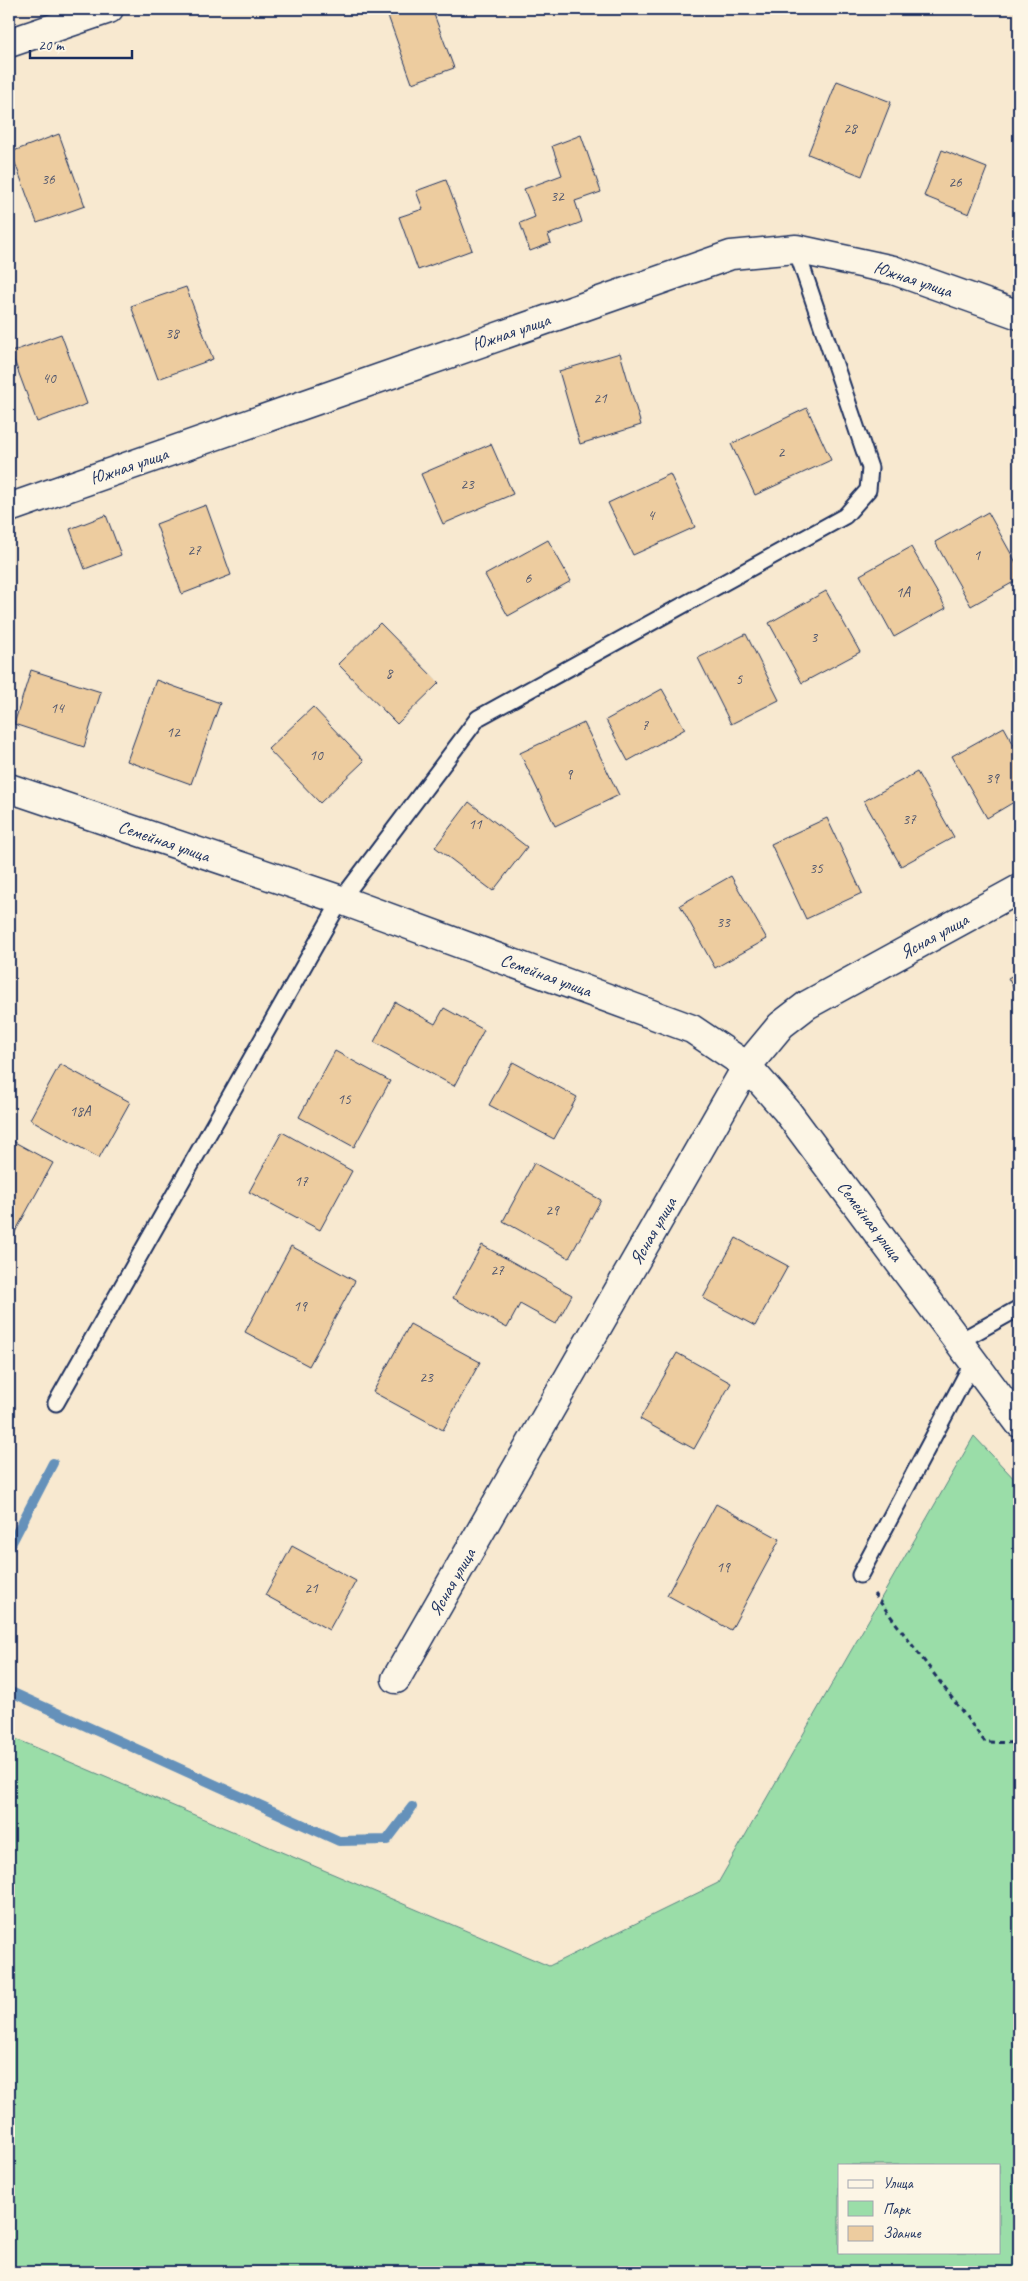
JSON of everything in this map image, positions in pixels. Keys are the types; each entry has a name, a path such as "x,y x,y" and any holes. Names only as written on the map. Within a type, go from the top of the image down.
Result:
{"street":[{"path":"9,43 109,9"},
{"name":"Южная улица","path":"9,508 732,255 796,248 893,270 1019,315"},
{"name":"Семейная улица","path":"9,788 341,900 692,1029 748,1066 786,1110 1019,1424"},
{"name":"Ясная улица","path":"396,1679 748,1066 781,1024 807,1005 1019,889"}],"lane":[{"path":"56,1403 341,900 478,718 845,516 868,490 870,468 796,248"},
{"path":"860,1575 966,1351 1019,1308"}],"path":[{"path":"860,1575 985,1742 1019,1743"}],"green space":[{"path":"974,1436 1019,1484 1019,2272 9,2272 9,1736 549,1966 718,1883"}],"building":[{"path":"399,9 432,9 454,68 412,83 387,13"},
{"path":"837,81 891,102 862,176 808,154"},
{"path":"59,134 85,206 37,223 11,152"},
{"path":"581,135 601,192 575,201 582,222 548,235 551,243 530,251 520,223 535,217 524,189 562,175 552,146"},
{"path":"942,150 987,168 969,214 924,196"},
{"path":"446,180 472,250 418,270 399,217 423,209 416,191"},
{"path":"186,287 213,359 158,379 131,306"},
{"path":"61,334 87,404 37,422 11,352"},
{"path":"620,353 641,425 580,444 559,371"},
{"path":"807,408 831,460 755,495 731,444"},
{"path":"491,444 513,494 443,524 421,474"},
{"path":"670,474 695,527 633,555 608,503"},
{"path":"206,505 231,575 182,594 156,524"},
{"path":"988,512 1019,568 1019,579 971,606 935,542"},
{"path":"106,515 121,555 85,569 70,529"},
{"path":"548,540 571,581 508,616 485,575"},
{"path":"911,547 946,608 894,637 860,575"},
{"path":"826,591 860,652 802,683 769,623"},
{"path":"380,623 439,683 397,724 338,664"},
{"path":"746,634 779,700 731,724 698,658"},
{"path":"31,670 101,692 84,747 14,724"},
{"path":"156,680 220,703 191,784 127,761"},
{"path":"662,689 685,729 628,761 606,720"},
{"path":"313,707 364,761 320,803 268,749"},
{"path":"584,723 619,795 555,826 520,753"},
{"path":"1004,727 1019,754 1019,799 987,818 952,756"},
{"path":"917,772 954,837 901,866 864,801"},
{"path":"469,802 527,847 493,891 435,847"},
{"path":"827,818 862,893 806,919 771,844"},
{"path":"731,876 767,939 715,968 680,905"},
{"path":"1019,972 1019,998 1008,978"},
{"path":"395,1002 435,1024 444,1008 484,1030 454,1086 374,1042"},
{"path":"335,1051 390,1081 354,1147 299,1117"},
{"path":"513,1062 577,1097 554,1139 489,1105"},
{"path":"60,1064 130,1102 99,1158 30,1119"},
{"path":"282,1132 352,1171 320,1230 249,1192"},
{"path":"9,1139 53,1163 14,1234 9,1231"},
{"path":"534,1163 601,1200 569,1258 503,1221"},
{"path":"736,1238 788,1266 755,1326 703,1298"},
{"path":"482,1245 572,1295 556,1324 520,1304 507,1328 453,1298"},
{"path":"291,1246 355,1281 309,1366 245,1332"},
{"path":"410,1324 480,1362 443,1430 373,1392"},
{"path":"677,1353 731,1383 694,1449 640,1419"},
{"path":"716,1504 780,1539 731,1630 667,1595"},
{"path":"292,1546 356,1581 329,1630 265,1595"}],"waterway":[{"path":"9,1548 53,1463"},
{"path":"9,1691 339,1841 387,1840 412,1807"}]}
